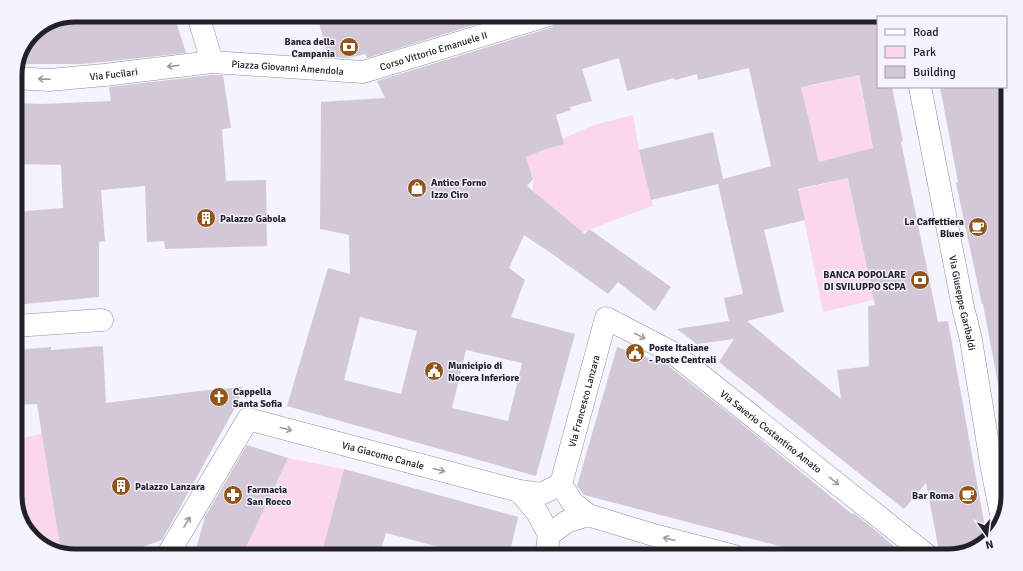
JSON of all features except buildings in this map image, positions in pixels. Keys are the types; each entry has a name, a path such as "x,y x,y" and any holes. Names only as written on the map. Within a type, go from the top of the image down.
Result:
{"street":[{"path":"200,22 212,62"},
{"name":"Corso Vittorio Emanuele II","path":"363,72 526,22"},
{"name":"Piazza Giovanni Amendola","path":"212,62 363,72"},
{"name":"Via Fucilari","path":"22,78 49,80 96,76 212,62"},
{"name":"Via Giuseppe Garibaldi","path":"920,88 964,312 971,340 992,469 1001,486"},
{"name":"Via Francesco Lanzara","path":"561,484 606,318"},
{"name":"Via Saverio Costantino Amato","path":"606,318 673,353 919,549"},
{"path":"22,326 102,320"},
{"name":"Via Giacomo Canale","path":"171,549 248,419 519,491 541,494 561,484"},
{"path":"561,484 572,502 588,515 657,536 707,549"},
{"path":"519,491 537,512 547,546"},
{"path":"547,546 566,522 588,515"}],"green space":[{"path":"812,22 816,22 858,74 873,147 867,150 819,162 798,73 806,70 810,86 829,82"},
{"path":"633,115 639,150 653,206 582,232 533,191 533,177 525,155 564,144 562,139 594,125"},
{"path":"848,178 874,300 823,312 798,190"},
{"path":"42,433 60,547 48,542 37,534 27,520 22,500 22,438"},
{"path":"288,458 344,469 323,549 245,549"}],"place":[{"name":"Banca della Campania","path":"349,47"},
{"name":"Antico Forno Izzo Ciro","path":"417,188"},
{"name":"Palazzo Gabola","path":"206,218"},
{"name":"La Caffettiera Blues","path":"978,227"},
{"name":"BANCA POPOLARE DI SVILUPPO SCPA","path":"920,280"},
{"name":"Poste Italiane - Poste Centrali","path":"635,353"},
{"name":"Municipio di Nocera Inferiore","path":"434,371"},
{"name":"Cappella Santa Sofia","path":"219,397"},
{"name":"Palazzo Lanzara","path":"121,486"},
{"name":"Farmacia San Rocco","path":"233,495"},
{"name":"Bar Roma","path":"968,495"}]}
